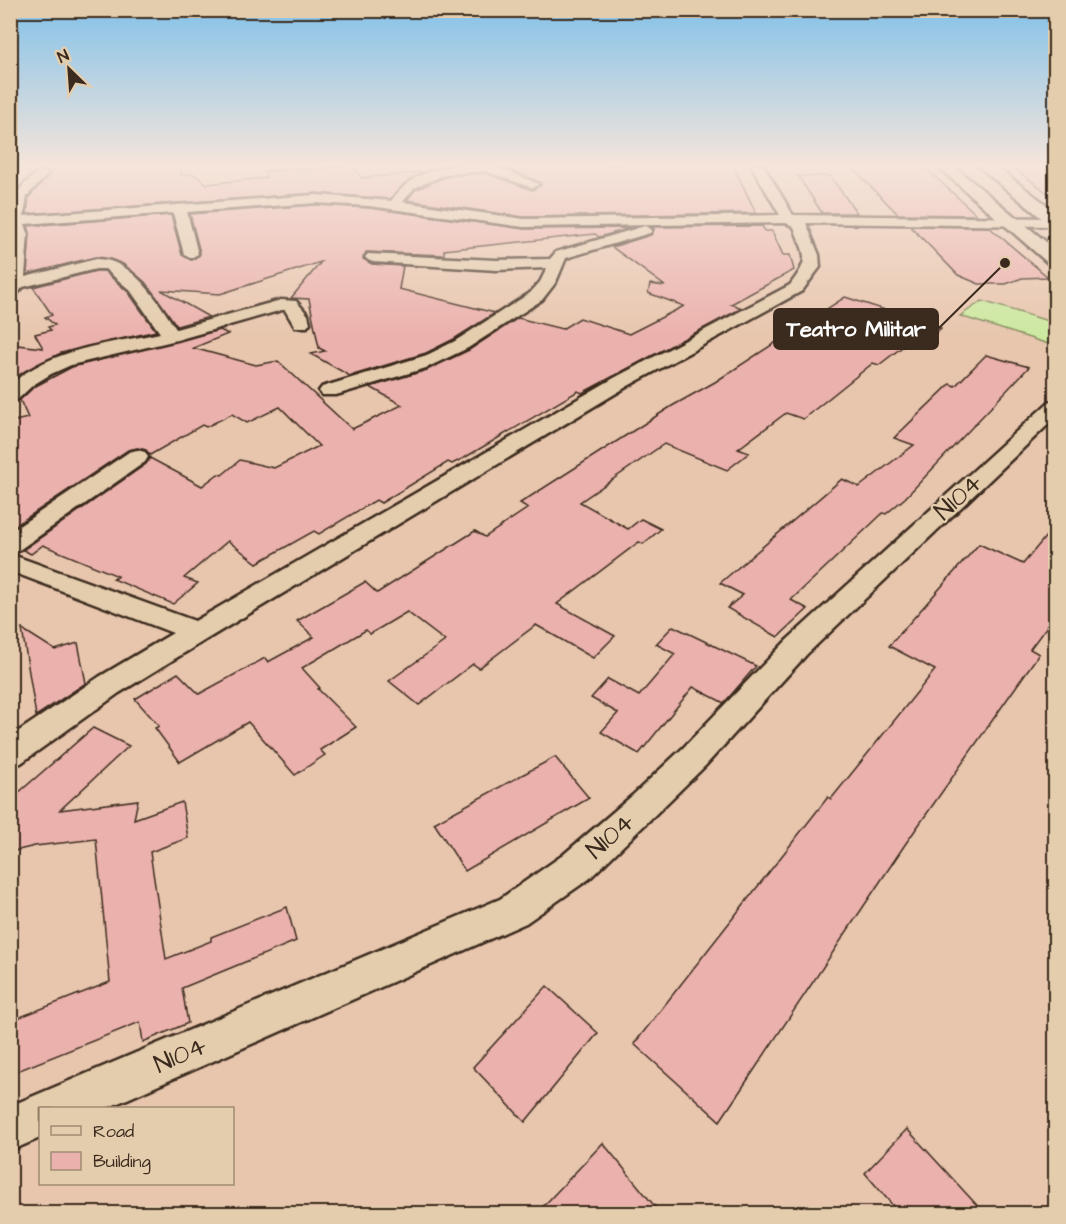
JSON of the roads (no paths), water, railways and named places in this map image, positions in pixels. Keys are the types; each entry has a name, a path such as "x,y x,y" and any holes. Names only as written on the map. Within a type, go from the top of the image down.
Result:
{"main road":[{"path":"1007,222 1056,260"}],"street":[{"path":"59,222 15,227 14,288 96,264 108,264 124,276 171,336"},
{"path":"182,222 191,254"},
{"path":"514,222 565,222"},
{"path":"329,391 421,364 449,352 532,301 554,275 557,259 567,253 641,231 660,222"},
{"path":"10,754 109,686 197,632 621,382 796,288 812,267 812,255 800,222"},
{"path":"373,257 496,265 556,262"},
{"path":"10,396 33,374 48,366 84,355 171,336 281,305 290,305 296,311 301,323"},
{"name":"N104","path":"60,1107 513,911 576,867 694,757 797,647 1056,406"},
{"path":"10,544 137,457"},
{"path":"10,562 197,632"},
{"path":"10,1130 39,1116"}],"place":[{"name":"Teatro Militar","path":"1005,263"}]}
